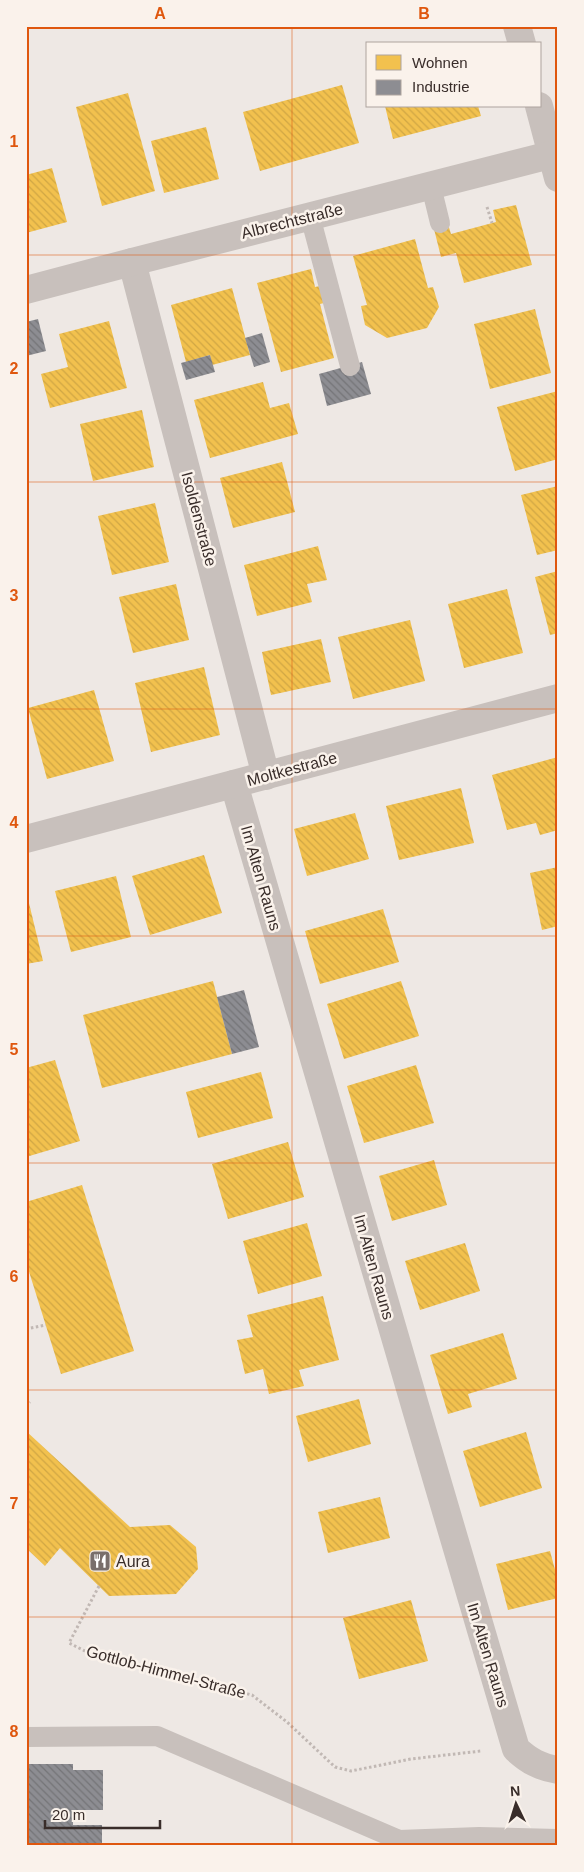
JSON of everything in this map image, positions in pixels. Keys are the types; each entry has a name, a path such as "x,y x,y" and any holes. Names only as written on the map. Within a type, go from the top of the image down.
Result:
{"street":[{"path":"517,26 521,42"},
{"path":"540,108 556,162"},
{"name":"Albrechtstraße","path":"26,290 431,186 556,162"},
{"name":"Isoldenstraße","path":"132,262 266,776"},
{"name":"Moltkestraße","path":"26,839 558,698"},
{"name":"Im Alten Rauns","path":"234,784 516,1749"},
{"path":"516,1749 527,1759 543,1768 558,1770"}],"lane":[{"path":"431,186 440,223"},
{"path":"310,216 350,366"},
{"path":"26,1737 157,1736 399,1840 479,1837 558,1839"}],"path":[{"path":"488,212 492,223"},
{"path":"26,1329 46,1325"},
{"path":"26,1406 30,1402"},
{"name":"Gottlob-Himmel-Straße","path":"98,1586 69,1643 91,1654 252,1695 287,1722 335,1767 351,1771 428,1756 516,1749"}],"building: Wohnen":[{"path":"342,85 359,143 260,171 243,112"},
{"path":"128,93 155,191 102,206 76,107"},
{"path":"385,108 479,108 481,116 393,139"},
{"path":"206,127 219,179 164,193 151,141"},
{"path":"52,168 67,222 26,233 26,175"},
{"path":"516,205 532,265 464,283 456,253 441,257 433,225 447,221 451,234 496,222 493,210"},
{"path":"415,239 428,288 433,287 439,307 427,328 387,338 365,325 361,306 367,305 353,256"},
{"path":"311,269 315,287 320,286 324,303 320,304 334,358 281,372 257,283"},
{"path":"232,288 250,355 212,365 210,355 186,362 171,305"},
{"path":"535,309 551,373 490,389 474,324"},
{"path":"109,321 127,388 50,408 41,374 68,367 59,334"},
{"path":"263,382 270,408 289,403 298,434 210,458 194,400"},
{"path":"558,391 558,459 515,471 497,407"},
{"path":"142,410 154,467 93,481 80,424"},
{"path":"282,462 295,512 233,528 220,478"},
{"path":"558,486 558,550 537,555 521,495"},
{"path":"155,503 169,562 112,575 98,516"},
{"path":"318,546 327,580 307,584 312,602 257,616 244,565"},
{"path":"558,571 558,633 550,635 535,577"},
{"path":"176,584 189,640 133,653 119,597"},
{"path":"507,589 523,653 464,668 448,604"},
{"path":"410,620 425,681 353,699 338,637"},
{"path":"321,639 331,682 271,695 262,652"},
{"path":"204,667 220,735 151,752 135,683"},
{"path":"94,690 114,761 47,779 28,708"},
{"path":"558,757 558,830 540,835 536,823 507,830 492,775"},
{"path":"461,788 474,843 399,860 386,806"},
{"path":"355,813 369,859 307,876 294,829"},
{"path":"204,855 222,913 150,935 132,876"},
{"path":"558,867 558,926 542,930 530,873"},
{"path":"116,876 131,937 71,952 55,891"},
{"path":"28,899 43,961 26,964 26,900"},
{"path":"383,909 399,962 320,984 305,931"},
{"path":"213,981 232,1054 102,1088 83,1015"},
{"path":"401,981 419,1036 344,1059 327,1004"},
{"path":"55,1060 80,1141 26,1157 26,1068"},
{"path":"416,1065 434,1123 364,1143 347,1086"},
{"path":"261,1072 273,1118 198,1138 186,1092"},
{"path":"288,1142 304,1197 228,1219 212,1164"},
{"path":"434,1160 447,1205 392,1221 379,1176"},
{"path":"82,1185 134,1351 61,1374 26,1262 26,1202"},
{"path":"307,1223 322,1276 258,1294 243,1241"},
{"path":"465,1243 480,1291 420,1310 405,1261"},
{"path":"323,1296 339,1360 299,1370 304,1386 269,1394 263,1369 245,1374 237,1340 253,1337 247,1315"},
{"path":"503,1333 517,1379 468,1394 472,1407 448,1414 430,1355"},
{"path":"359,1399 371,1444 308,1462 296,1416"},
{"path":"26,1431 130,1527 170,1525 196,1547 198,1569 176,1594 109,1596 60,1548 45,1566 26,1548"},
{"path":"526,1432 542,1488 480,1507 463,1451"},
{"path":"380,1497 390,1538 328,1553 318,1512"},
{"path":"550,1551 558,1581 558,1598 508,1610 496,1564"},
{"path":"411,1600 428,1661 359,1679 343,1618"}],"building: Industrie":[{"path":"38,319 46,351 26,356 26,322"},
{"path":"262,333 270,362 254,367 245,338"},
{"path":"210,355 215,372 186,380 181,363"},
{"path":"362,362 371,394 327,406 319,374"},
{"path":"244,990 259,1047 232,1054 217,997"},
{"path":"26,1764 73,1764 73,1770 103,1770 103,1810 73,1810 73,1825 102,1825 102,1846 26,1846"}],"place":[{"name":"Aura","path":"100,1561"}]}
